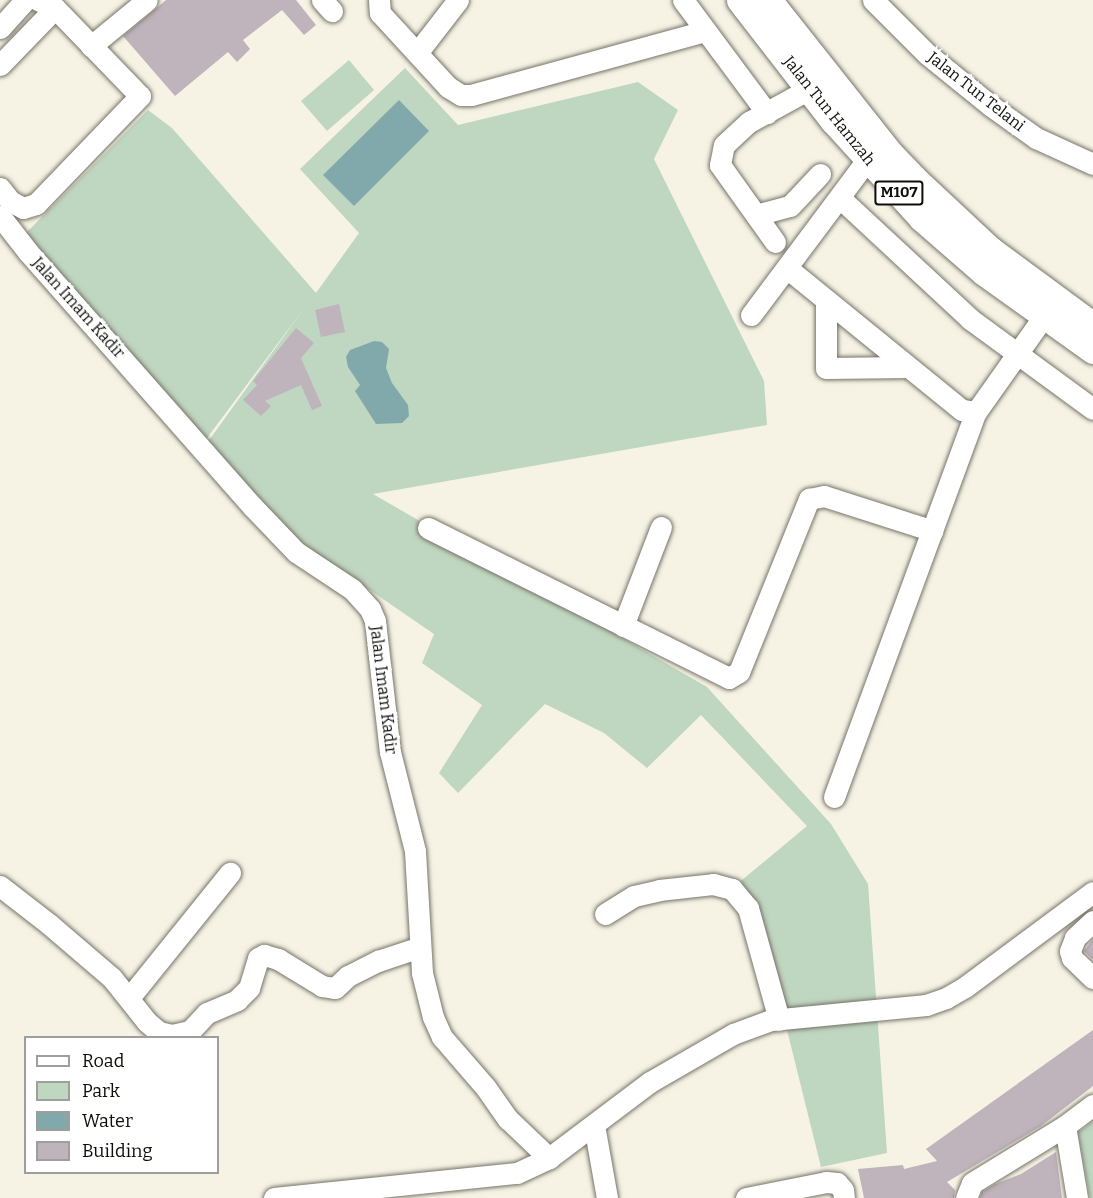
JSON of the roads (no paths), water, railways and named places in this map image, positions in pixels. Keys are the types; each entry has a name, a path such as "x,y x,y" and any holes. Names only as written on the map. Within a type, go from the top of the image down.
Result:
{"main road":[{"name":"Jalan Tun Hamzah","path":"740,0 867,160 922,218 984,272 1093,350"},
{"name":"Jalan Tun Hamzah","path":"768,0 871,131 913,178 990,250 1093,326"}],"street":[{"path":"0,28 25,0"},
{"path":"91,46 147,0"},
{"path":"379,0 380,12 448,87 461,95 471,95 705,31"},
{"path":"417,53 458,0"},
{"path":"683,0 767,113"},
{"name":"Jalan Tun Telani","path":"873,0 927,54 991,106 1036,138 1093,164"},
{"path":"0,65 46,4 140,96 36,204 23,208 10,201 0,188"},
{"path":"774,242 720,165 724,145 749,122 809,89"},
{"path":"751,315 867,160"},
{"path":"756,215 790,206 820,174"},
{"path":"840,198 970,319 1093,409"},
{"name":"Jalan Imam Kadir","path":"0,216 28,252 252,506 296,552 352,590 370,609 375,621 390,752 415,851 420,947 427,997 442,1037 486,1088 508,1119 549,1158"},
{"path":"787,268 962,410 976,412"},
{"path":"826,300 826,368 908,367"},
{"path":"834,796 976,412 1044,316"},
{"path":"428,528 726,678 739,672 809,500 824,496 933,531"},
{"path":"622,626 661,527"},
{"path":"129,998 230,873"},
{"path":"605,914 634,896 659,890 713,884 732,890 748,908 779,1020"},
{"path":"0,886 93,961 129,998 147,1022 159,1032 172,1035 190,1031 207,1014 237,1000 249,988 258,958 264,955 278,959 322,986 334,987 348,976 378,961 420,947"},
{"path":"274,1198 517,1173 549,1158 650,1082 696,1053 733,1034 779,1020 926,1005 965,987 1093,892"},
{"path":"1093,921 1072,944 1072,958 1093,978"},
{"path":"1047,927 1072,944"},
{"path":"966,1198 972,1184 1065,1126 1093,1105"},
{"path":"594,1125 606,1198"},
{"path":"1065,1126 1077,1198"},
{"path":"746,1198 826,1182 841,1191"}],"water":[{"path":"399,100 429,131 354,206 323,175"},
{"path":"374,341 382,342 389,349 386,368 392,383 408,405 409,416 402,423 376,424 355,391 360,385 348,367 346,357 350,350"}]}
